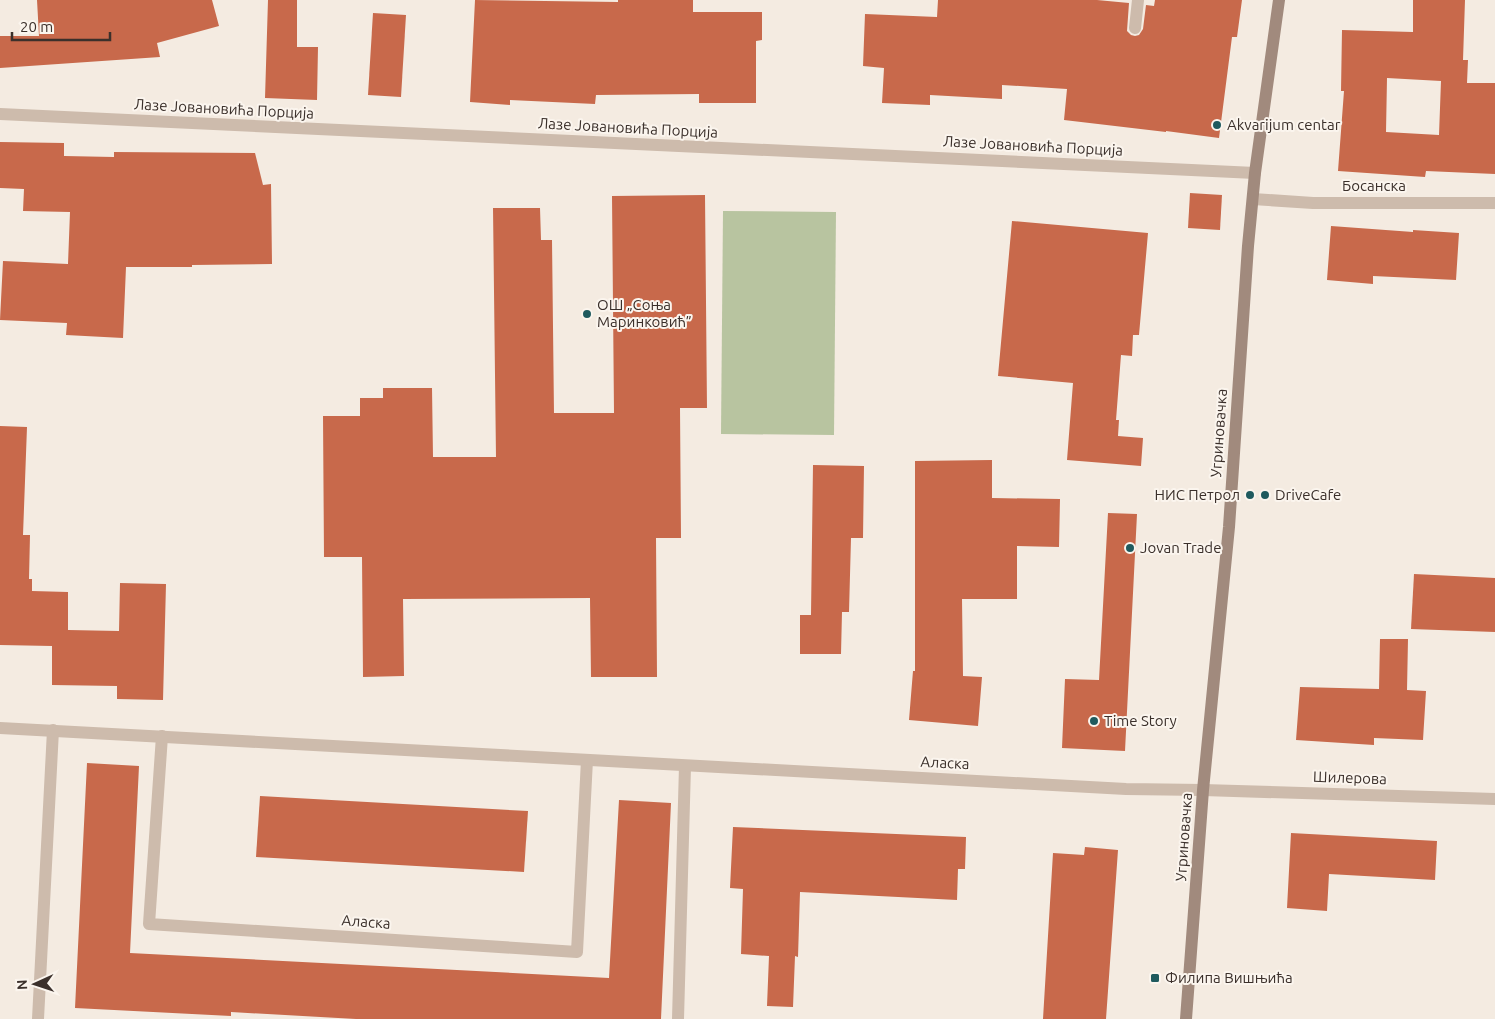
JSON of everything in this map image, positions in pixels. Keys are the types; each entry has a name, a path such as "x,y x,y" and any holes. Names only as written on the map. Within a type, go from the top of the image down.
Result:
{"main road":[{"name":"Угриновачка","path":"1186,1019 1203,790 1228,527 1255,173 1279,0"}],"street":[{"path":"1135,28 1138,0"},
{"name":"Лазе Јовановића Порција","path":"0,114 1255,173"},
{"name":"Босанска","path":"1253,199 1314,202 1495,203"},
{"name":"Аласка","path":"0,728 1126,789 1203,790"},
{"path":"38,1019 53,730"},
{"name":"Аласка","path":"162,736 149,924 577,952 587,760"},
{"path":"678,1019 685,766"},
{"name":"Шилерова","path":"1203,790 1495,799"}],"green space":[{"path":"723,211 836,212 834,435 721,434"}],"building":[{"path":"37,0 212,0 219,26 157,43 160,57 0,68 0,36 39,36"},
{"path":"268,0 297,0 297,47 318,47 317,100 265,98"},
{"path":"475,0 618,2 618,0 693,0 693,12 762,12 762,40 756,41 756,103 699,103 699,94 596,95 595,104 510,100 510,105 470,102"},
{"path":"938,0 1097,0 1129,3 1127,31 1135,36 1139,35 1143,29 1146,5 1154,6 1155,0 1242,0 1237,37 1232,37 1219,138 1064,120 1067,89 1002,85 1002,99 930,95 930,105 882,103 884,68 863,66 865,14 937,17"},
{"path":"1413,0 1465,0 1463,60 1468,60 1467,83 1495,83 1495,174 1426,171 1425,177 1338,171 1344,91 1341,91 1342,30 1413,32","holes":["1387,78 1441,81 1439,135 1386,132"]},
{"path":"373,13 406,15 401,97 368,95"},
{"path":"0,142 64,143 64,156 114,157 114,152 255,153 263,185 271,184 272,264 126,267 123,338 66,335 67,323 0,320 3,261 68,264 70,212 23,211 24,189 0,188"},
{"path":"1190,193 1222,195 1220,230 1188,228"},
{"path":"705,195 707,408 680,408 681,538 656,538 657,677 591,677 590,598 403,599 404,676 363,677 362,557 324,557 323,416 360,416 360,398 383,398 383,388 432,388 433,457 496,457 493,208 540,208 541,240 552,240 554,413 614,413 612,196"},
{"path":"1012,221 1148,233 1139,335 1133,335 1132,356 1121,355 1116,420 1119,420 1118,436 1143,438 1141,466 1067,460 1073,383 998,376"},
{"path":"1331,226 1413,232 1413,230 1459,233 1456,280 1373,276 1373,284 1327,280"},
{"path":"0,426 27,427 23,535 30,535 29,579 32,579 32,591 68,592 68,630 119,631 120,583 166,584 163,700 117,699 117,686 52,685 52,646 0,645"},
{"path":"992,460 992,498 1060,499 1059,547 1017,546 1017,599 962,599 963,676 982,677 978,726 909,720 913,671 915,671 915,461"},
{"path":"813,465 864,466 863,538 851,538 849,612 842,612 841,654 800,654 800,615 811,615"},
{"path":"1108,513 1137,514 1125,751 1062,748 1065,679 1099,680"},
{"path":"1414,574 1495,578 1495,632 1411,629"},
{"path":"1380,639 1408,639 1407,690 1426,691 1423,740 1374,738 1374,745 1296,740 1300,687 1379,689"},
{"path":"87,763 139,766 130,953 609,978 619,800 671,803 661,1019 356,1019 231,1012 231,1016 75,1008"},
{"path":"260,796 528,811 524,872 256,857"},
{"path":"733,827 966,837 965,869 958,869 957,900 800,892 798,957 795,956 793,1007 767,1006 769,956 741,954 743,889 730,888"},
{"path":"1291,833 1437,841 1435,880 1329,874 1327,911 1287,908"},
{"path":"1085,847 1118,850 1106,1019 1043,1019 1053,853 1084,855"}],"place":[{"name":"Akvarijum centar","path":"1217,125"},
{"name":"ОШ „Соња Маринковић”","path":"587,314"},
{"name":"НИС Петрол","path":"1250,495"},
{"name":"DriveCafe","path":"1265,495"},
{"name":"Jovan Trade","path":"1130,548"},
{"name":"Time Story","path":"1094,721"},
{"name":"Филипа Вишњића","path":"1155,978"}]}
